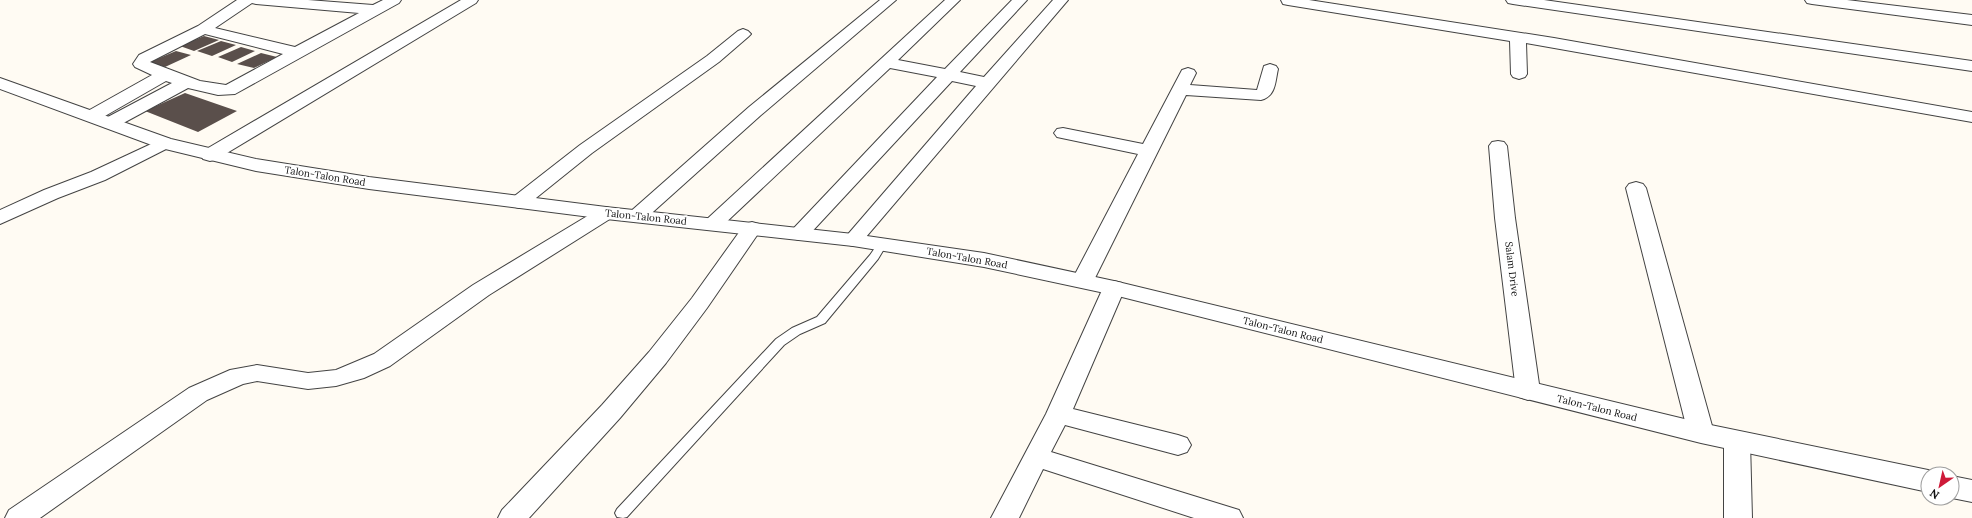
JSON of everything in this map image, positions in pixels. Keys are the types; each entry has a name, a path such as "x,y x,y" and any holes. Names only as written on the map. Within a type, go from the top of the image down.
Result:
{"street":[{"path":"247,0 203,29 141,61 141,64 165,75 187,82 220,90 229,90 394,0"},
{"path":"256,0 374,10"},
{"path":"210,155 471,0"},
{"path":"637,216 755,112 889,0"},
{"path":"713,224 953,0"},
{"path":"799,234 846,180 1020,0"},
{"path":"853,240 1061,0"},
{"path":"1513,0 1972,66"},
{"path":"1812,0 1972,20"},
{"path":"1288,2 1518,37 1972,118"},
{"path":"203,29 299,53"},
{"path":"519,202 586,149 712,59 743,34"},
{"path":"1518,37 1519,74"},
{"path":"886,62 988,83"},
{"path":"1083,280 1183,81 1261,94 1266,92 1270,69"},
{"path":"101,119 165,75"},
{"path":"101,119 187,82"},
{"name":"Talon-Talon Road","path":"0,83 164,142 210,155 256,165 369,183 606,213 853,240 984,260 1083,280 1701,433 1920,480"},
{"path":"1063,132 1149,151"},
{"path":"0,218 51,194 98,176 164,142"},
{"name":"Salam Drive","path":"1498,146 1505,218 1528,391"},
{"path":"1636,188 1701,433"},
{"path":"19,518 198,394 238,376 256,373 308,381 336,378 356,372 382,360 481,290 606,213"},
{"path":"512,518 644,374 700,303 752,228"},
{"path":"1005,518 1058,414 1114,288"},
{"path":"1058,414 1178,445"},
{"path":"1737,441 1738,518"},
{"path":"1036,457 1229,518"},
{"path":"1960,489 1972,491"}],"lane":[{"path":"622,513 780,342 796,331 817,323 827,314 874,257 882,244"}],"building":[{"path":"204,36 219,40 194,51 180,46"},
{"path":"221,41 236,45 212,56 197,51"},
{"path":"241,47 255,51 232,62 218,57"},
{"path":"176,51 191,55 165,67 150,62"},
{"path":"261,53 277,57 254,68 237,64"},
{"path":"185,93 237,111 198,132 145,111"}]}
